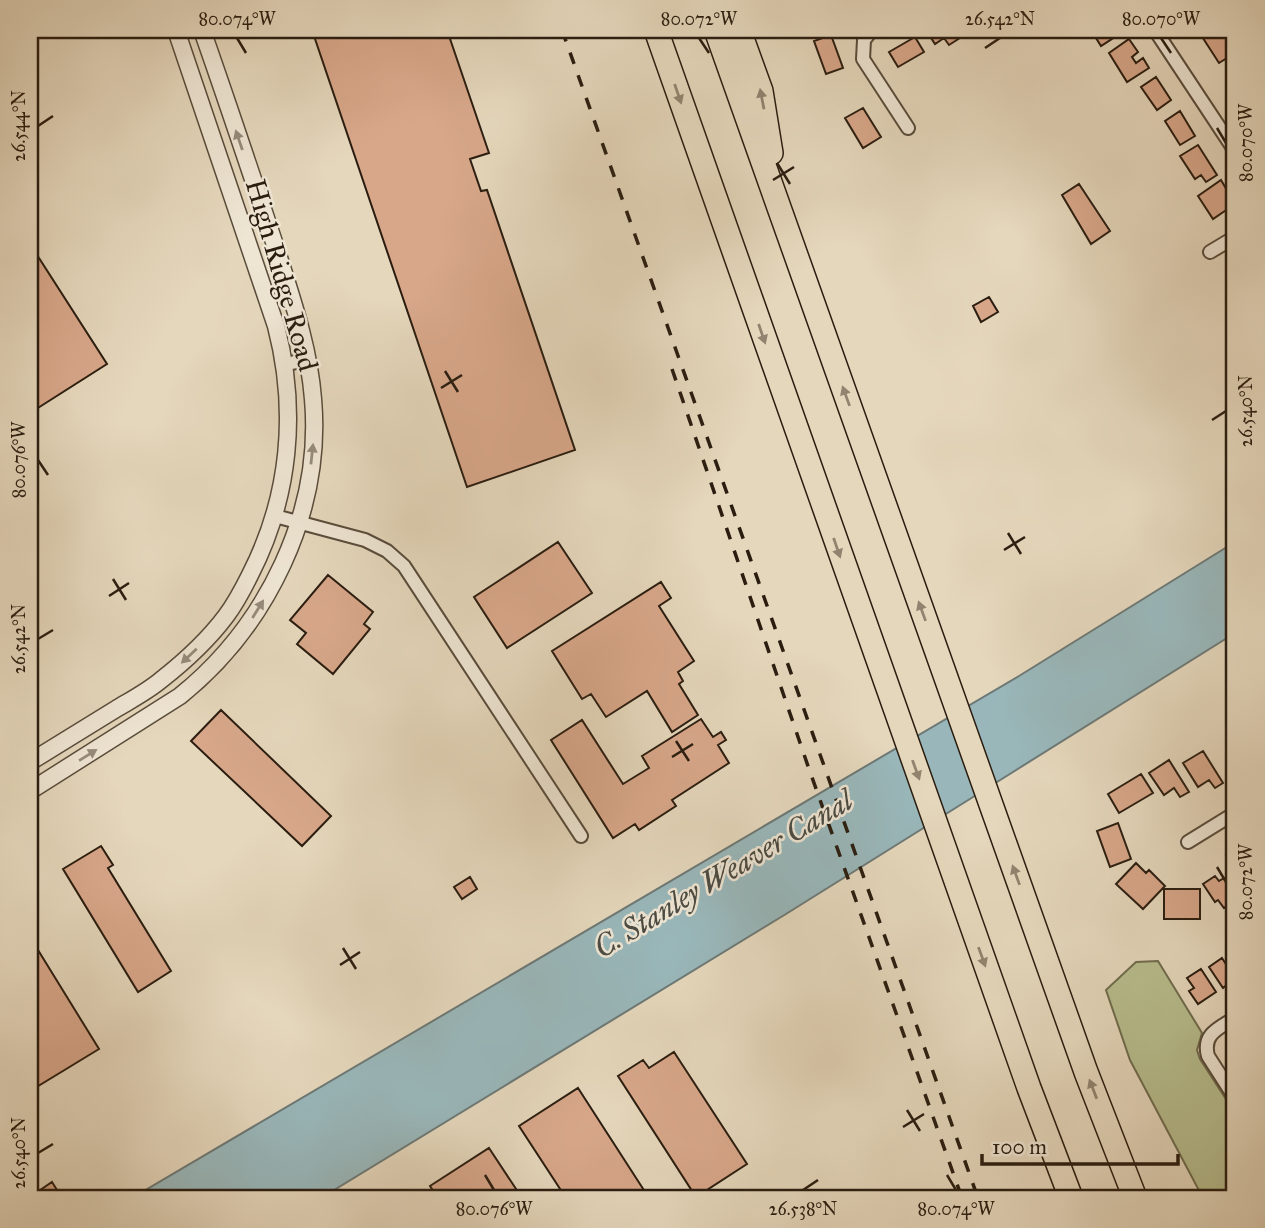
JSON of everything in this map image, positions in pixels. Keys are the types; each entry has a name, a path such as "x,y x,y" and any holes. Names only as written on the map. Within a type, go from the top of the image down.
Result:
{"highway":[{"path":"656,30 951,870 1071,1198"},
{"path":"716,30 1086,1072 1135,1198"},
{"path":"739,30 761,91 782,214"}],"street":[{"name":"High Ridge Road","path":"30,762 160,682 195,650 226,616 255,565 275,516 288,449 289,391 285,364 276,326 176,30"},
{"name":"High Ridge Road","path":"30,791 151,716 198,682 230,649 269,592 282,566 299,521 310,477 314,428 313,399 298,317 202,30"},
{"path":"1155,30 1235,151"},
{"path":"871,31 864,40 863,59 908,128"},
{"path":"193,79 216,72"},
{"path":"1210,252 1235,237"},
{"path":"285,364 308,360"},
{"path":"275,516 365,540 387,551 404,566 581,836"},
{"path":"139,695 151,716"},
{"path":"1188,842 1235,813"},
{"path":"1235,1018 1211,1033 1206,1048 1208,1056 1235,1098"}],"green space":[{"path":"1158,961 1202,1033 1197,1050 1200,1059 1235,1113 1235,1198 1203,1198 1130,1060 1106,990 1136,962"}],"water":[{"name":"C. Stanley Weaver Canal","path":"1235,542 1235,633 786,914 321,1198 132,1198 1019,676"}],"building":[{"path":"312,30 447,30 489,153 470,159 481,191 487,190 575,450 467,487"},
{"path":"926,30 959,30 963,36 949,45 944,38 935,44"},
{"path":"1091,30 1123,30 1124,31 1101,46"},
{"path":"1209,30 1229,30 1235,40 1235,53 1219,63 1201,35"},
{"path":"831,35 843,68 826,74 814,41"},
{"path":"915,37 924,52 898,67 889,52"},
{"path":"1129,39 1138,52 1132,57 1136,63 1143,58 1149,68 1127,82 1109,53"},
{"path":"1156,77 1171,100 1157,110 1141,87"},
{"path":"863,108 881,137 863,148 845,118"},
{"path":"1180,111 1195,136 1180,145 1165,121"},
{"path":"1198,145 1217,175 1206,182 1201,175 1195,179 1180,156"},
{"path":"1221,180 1235,204 1213,219 1198,196"},
{"path":"1079,184 1110,231 1091,244 1062,195"},
{"path":"30,244 107,364 30,413"},
{"path":"989,297 998,312 981,322 973,306"},
{"path":"558,542 592,593 507,648 474,597"},
{"path":"328,575 373,612 364,624 370,629 333,674 297,644 306,633 290,620"},
{"path":"661,582 671,598 659,606 694,661 678,672 683,681 679,684 698,715 672,732 647,691 606,717 591,694 582,699 552,651"},
{"path":"221,710 331,816 302,846 191,741"},
{"path":"701,719 713,737 721,732 726,740 718,745 729,763 672,800 676,806 639,830 635,824 613,838 551,740 582,720 623,784 649,768 642,756"},
{"path":"1203,751 1223,783 1215,788 1209,780 1198,787 1183,763"},
{"path":"1169,760 1189,792 1180,797 1174,788 1164,795 1149,773"},
{"path":"1141,774 1153,793 1119,813 1108,794"},
{"path":"1118,823 1131,859 1110,867 1097,831"},
{"path":"101,846 113,865 108,868 171,971 138,992 63,869"},
{"path":"1235,849 1235,867 1226,855"},
{"path":"1136,863 1146,873 1149,870 1165,886 1143,909 1116,884"},
{"path":"1215,876 1219,881 1224,878 1235,896 1235,900 1224,908 1218,900 1215,902 1203,884"},
{"path":"470,877 477,889 462,899 454,887"},
{"path":"1164,889 1200,889 1200,919 1164,919"},
{"path":"30,937 99,1049 30,1091"},
{"path":"1222,958 1235,978 1223,988 1209,967"},
{"path":"1201,969 1216,992 1198,1004 1189,991 1194,988 1187,978"},
{"path":"674,1052 747,1164 696,1197 618,1076 643,1060 649,1068"},
{"path":"578,1088 649,1198 566,1198 519,1126"},
{"path":"489,1148 522,1198 438,1198 430,1186"},
{"path":"52,1182 62,1198 30,1198 30,1197"}],"railway":[{"path":"562,30 978,1198"},
{"path":"672,369 809,769 962,1198"}]}
